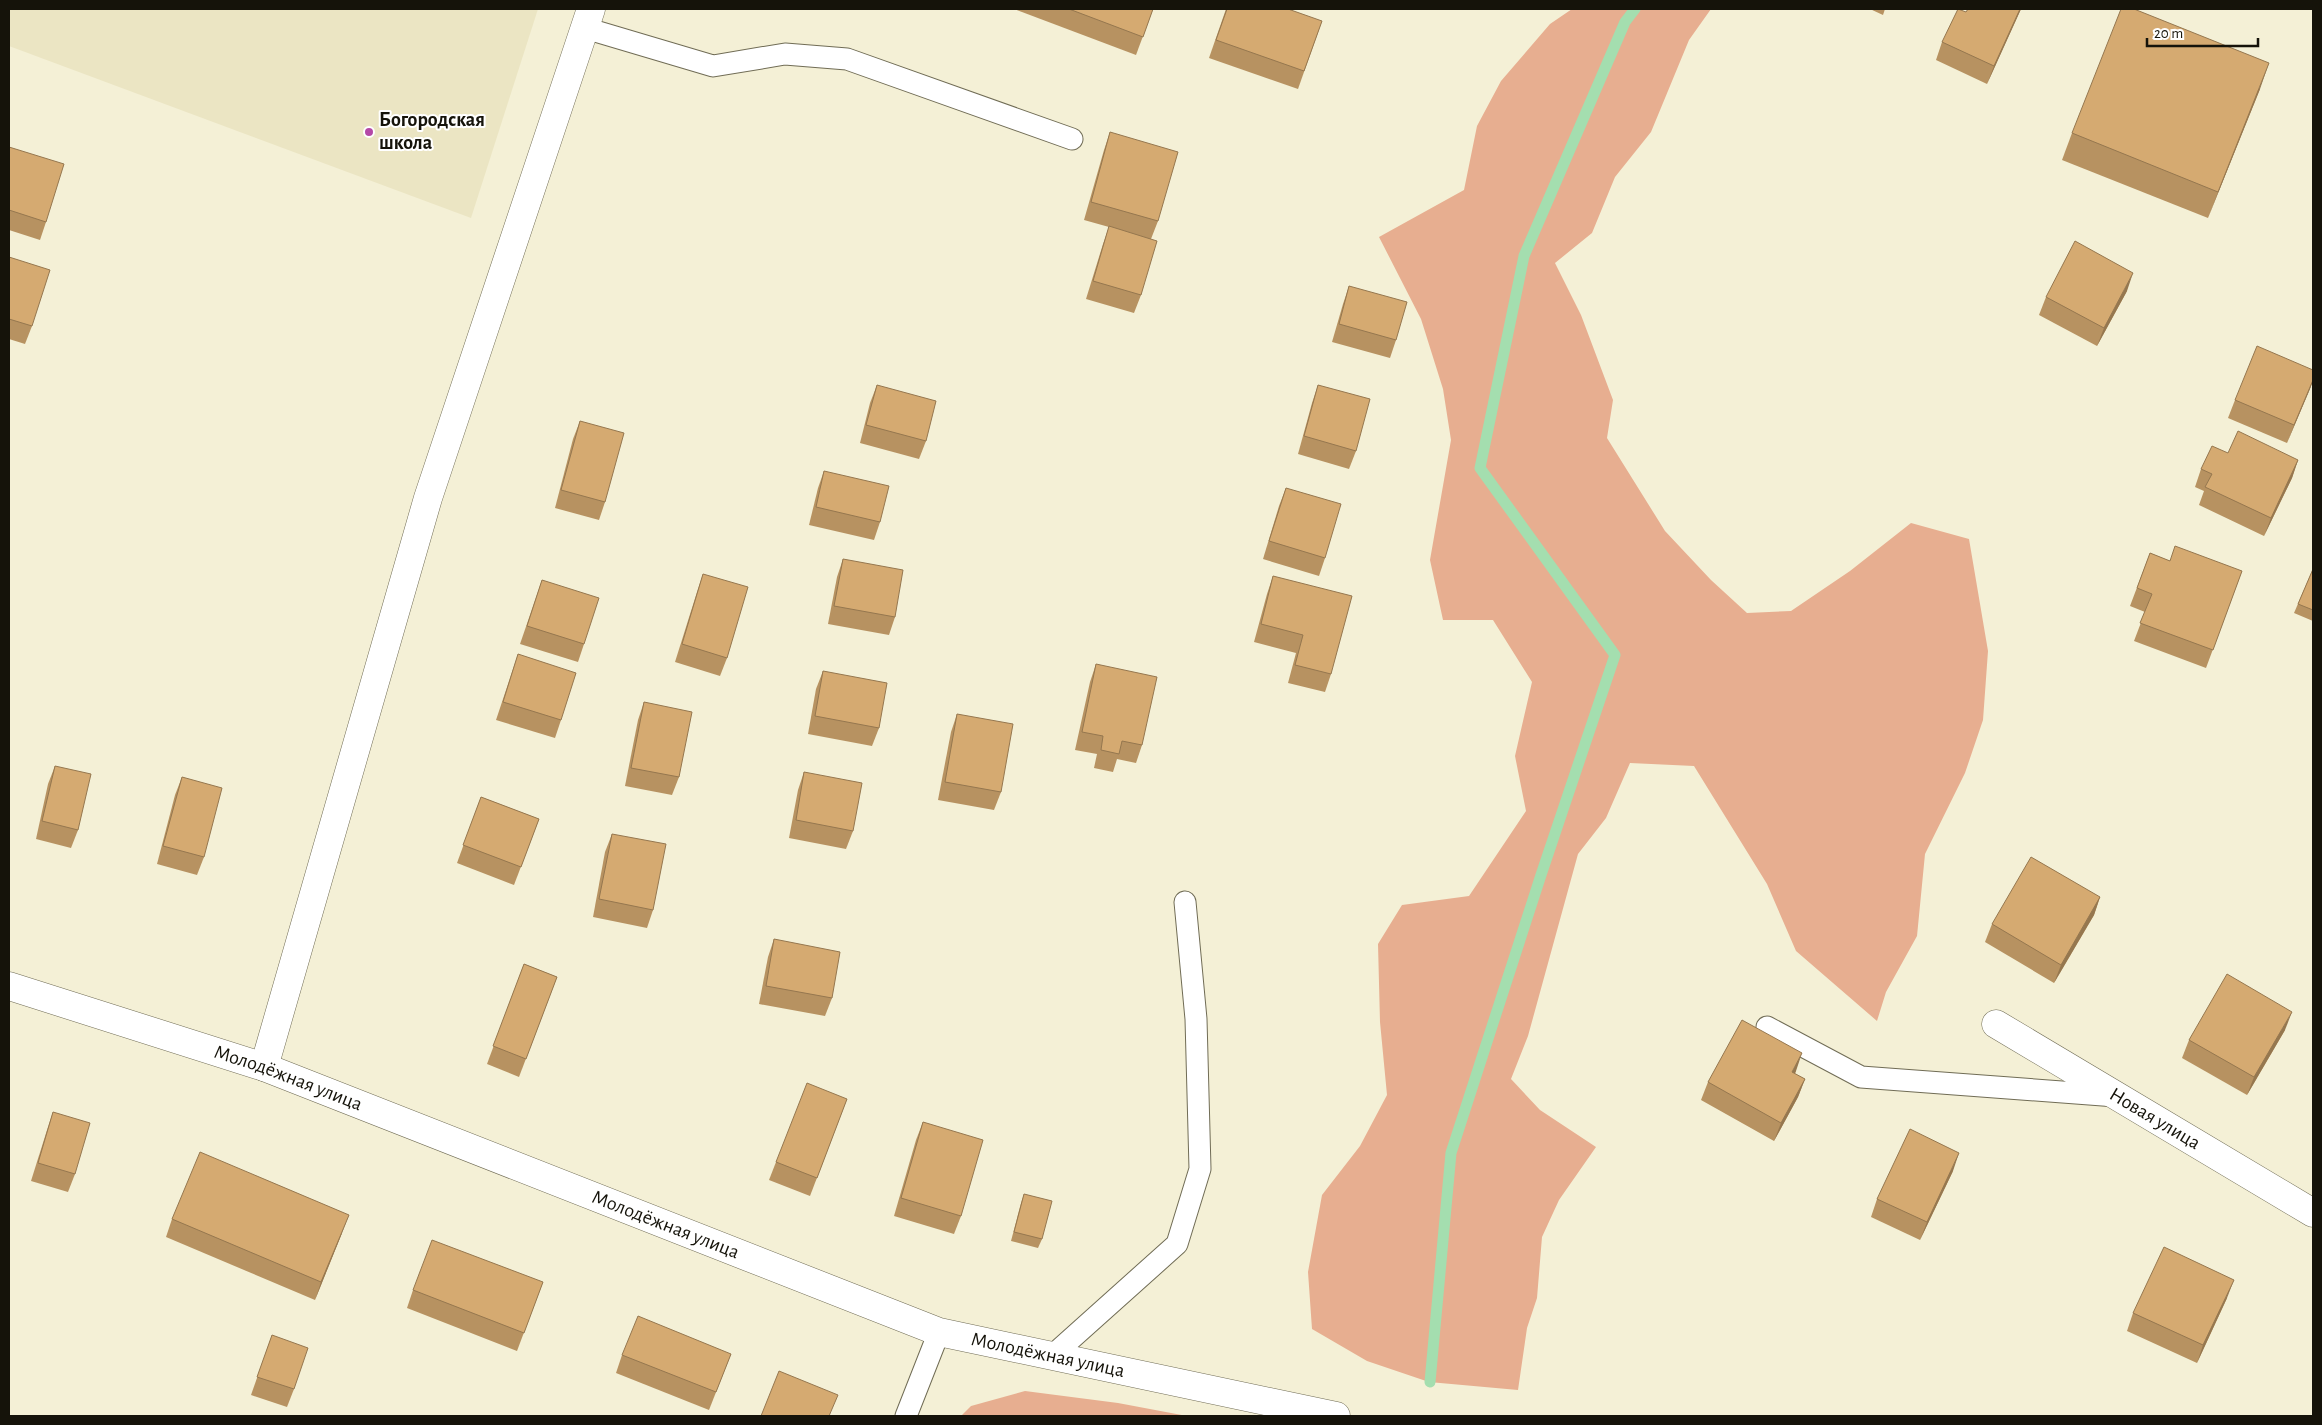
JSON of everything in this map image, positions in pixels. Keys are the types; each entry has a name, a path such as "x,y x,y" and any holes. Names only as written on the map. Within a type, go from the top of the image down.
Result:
{"street":[{"path":"264,1067 428,498 588,18"},
{"name":"Молодёжная улица","path":"9,986 264,1067 938,1332 1336,1416"},
{"name":"Новая улица","path":"1996,1024 2313,1213"}],"lane":[{"path":"588,18 713,66 785,54 847,60 1072,139"},
{"path":"1052,1356 1177,1244 1200,1169 1196,1019 1185,902"},
{"path":"1767,1027 1861,1077 2118,1096"},
{"path":"906,1416 938,1332"}],"shaded area":[{"name":"Богородская школа","path":"9,9 538,9 471,218 9,46"},
{"path":"1572,9 1711,9 1689,40 1651,132 1615,177 1592,233 1555,263 1581,315 1613,400 1607,438 1665,531 1711,580 1747,613 1791,611 1850,571 1911,523 1969,539 1988,651 1983,720 1965,773 1925,854 1917,936 1886,992 1877,1021 1796,951 1767,884 1694,766 1630,763 1606,818 1578,854 1528,1036 1511,1079 1540,1110 1596,1147 1559,1200 1542,1237 1537,1298 1527,1328 1518,1390 1429,1382 1367,1361 1312,1329 1308,1272 1322,1195 1360,1146 1387,1095 1380,1022 1378,944 1402,905 1469,896 1526,811 1515,756 1532,682 1493,620 1443,620 1430,560 1451,440 1443,389 1421,319 1379,237 1464,190 1477,126 1501,81 1550,24"},
{"path":"1025,1391 1118,1403 1187,1416 961,1416 971,1406"}],"building":[{"path":"1069,9 1153,9 1143,37"},
{"path":"1227,9 1288,9 1322,21 1304,71 1216,40"},
{"path":"1958,9 1966,12 1968,9 2020,9 1994,66 1942,42"},
{"path":"2121,9 2134,9 2269,63 2218,192 2072,133"},
{"path":"1110,132 1178,152 1158,221 1091,202"},
{"path":"9,147 64,164 46,222 9,210"},
{"path":"1109,226 1157,241 1141,295 1093,281"},
{"path":"2075,241 2133,273 2104,328 2046,297"},
{"path":"9,257 50,270 32,326 9,319"},
{"path":"1349,286 1407,302 1396,340 1339,324"},
{"path":"2257,346 2313,370 2313,380 2294,425 2235,400"},
{"path":"877,385 936,401 926,441 866,425"},
{"path":"1318,385 1370,399 1356,451 1304,436"},
{"path":"580,421 624,433 605,502 561,490"},
{"path":"2238,431 2298,460 2271,518 2205,487 2212,474 2201,469 2212,446 2228,453"},
{"path":"824,471 889,486 880,522 816,507"},
{"path":"1286,488 1341,504 1325,558 1269,541"},
{"path":"2175,546 2242,571 2213,650 2140,623 2152,594 2137,588 2150,553 2170,561"},
{"path":"843,559 903,570 895,617 834,606"},
{"path":"2313,569 2313,610 2298,604"},
{"path":"703,574 748,587 727,658 682,644"},
{"path":"1273,576 1352,596 1331,674 1295,665 1303,635 1261,624"},
{"path":"542,580 599,598 584,644 527,626"},
{"path":"518,654 576,673 561,720 503,702"},
{"path":"1096,664 1157,677 1142,745 1122,741 1119,754 1101,750 1103,736 1082,732"},
{"path":"823,671 887,683 879,728 815,716"},
{"path":"644,702 692,712 679,777 631,768"},
{"path":"957,714 1013,724 1001,792 945,782"},
{"path":"55,766 91,774 78,830 42,821"},
{"path":"804,772 862,783 853,831 796,820"},
{"path":"182,777 222,788 204,857 163,846"},
{"path":"481,797 539,819 521,867 463,845"},
{"path":"612,834 666,844 653,910 599,899"},
{"path":"2031,857 2100,897 2061,965 1992,924"},
{"path":"774,939 840,952 832,998 766,986"},
{"path":"524,964 557,977 526,1059 493,1046"},
{"path":"2227,974 2292,1012 2254,1077 2189,1040"},
{"path":"1742,1020 1802,1053 1792,1072 1805,1079 1781,1123 1708,1082"},
{"path":"807,1083 847,1099 817,1178 776,1162"},
{"path":"53,1112 90,1123 75,1174 38,1163"},
{"path":"923,1122 983,1140 961,1216 901,1198"},
{"path":"1910,1129 1959,1153 1927,1222 1877,1199"},
{"path":"200,1152 349,1215 321,1282 172,1219"},
{"path":"1024,1194 1052,1201 1042,1239 1014,1232"},
{"path":"432,1240 543,1282 524,1333 413,1290"},
{"path":"2164,1247 2234,1280 2203,1345 2133,1313"},
{"path":"638,1316 731,1354 716,1392 622,1355"},
{"path":"272,1335 308,1348 294,1389 257,1377"},
{"path":"779,1371 838,1395 829,1416 761,1416"}],"waterway":[{"path":"1430,1382 1451,1153 1615,655 1480,468 1524,256 1625,22 1635,9"}],"place":[{"name":"Богородская школа","path":"369,132"}]}
